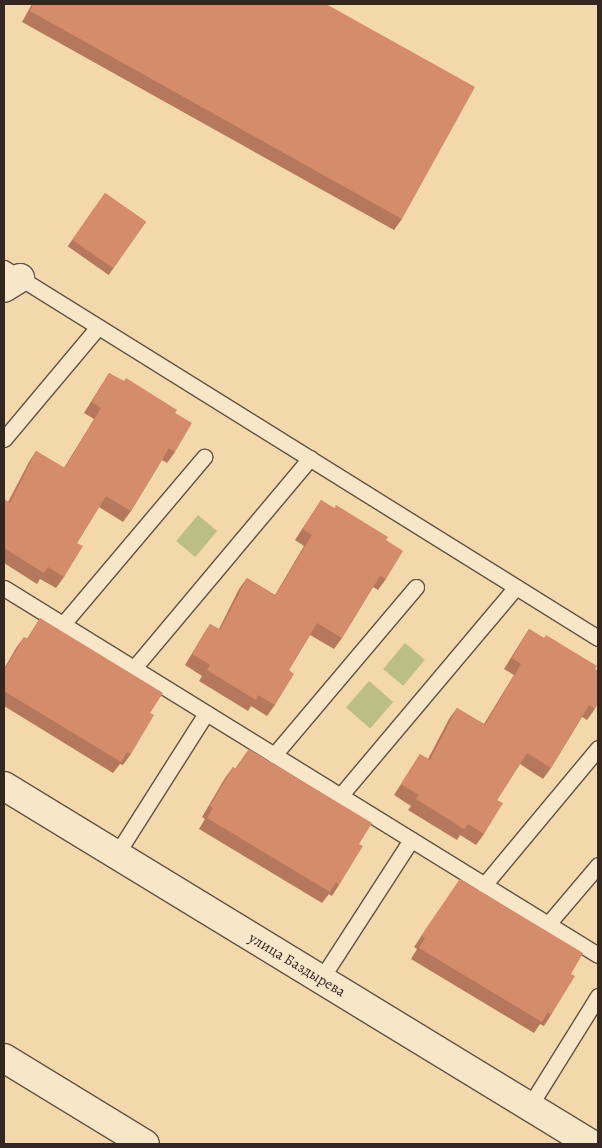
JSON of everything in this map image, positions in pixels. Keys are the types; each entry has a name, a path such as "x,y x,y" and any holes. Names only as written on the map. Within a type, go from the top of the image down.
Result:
{"street":[{"name":"улица Баздырева","path":"4,786 590,1144"},
{"path":"4,1058 145,1144"}],"lane":[{"path":"9,278 98,327 598,638"},
{"path":"4,439 98,327"},
{"path":"63,624 204,457"},
{"path":"134,668 310,458"},
{"path":"274,755 416,587"},
{"path":"340,796 516,587"},
{"path":"4,588 598,956"},
{"path":"116,855 206,713"},
{"path":"484,885 598,748"},
{"path":"321,980 411,840"},
{"path":"548,924 598,865"},
{"path":"529,1106 598,996"}],"green space":[{"path":"198,515 217,531 195,557 176,541"},
{"path":"405,643 425,660 403,686 383,669"},
{"path":"369,681 393,702 370,728 346,707"}],"building":[{"path":"33,4 326,4 475,87 402,219 30,11"},
{"path":"105,193 146,222 113,268 72,240"},
{"path":"109,373 124,381 126,378 177,410 175,413 192,423 175,452 169,448 131,511 106,496 77,543 83,546 64,577 48,567 44,573 4,548 4,499 10,503 36,451 65,468 101,408 92,402"},
{"path":"321,500 334,509 336,505 388,537 386,540 403,551 386,579 380,576 342,638 317,623 289,670 294,674 275,705 258,695 256,700 207,670 210,665 192,654 210,624 220,630 247,578 275,596 312,535 303,529"},
{"path":"40,618 163,693 150,713 154,715 131,754 127,752 121,762 4,691 4,671 24,637 28,639"},
{"path":"529,629 544,638 546,635 597,666 595,669 598,671 598,703 595,709 589,705 551,768 527,753 497,800 503,803 484,834 468,824 464,829 416,799 419,795 401,784 420,754 430,760 457,708 485,725 521,664 512,658"},
{"path":"249,749 372,823 359,844 363,846 339,885 336,882 330,892 207,818 213,808 210,806 233,767 236,769"},
{"path":"460,879 583,953 571,974 575,976 551,1015 548,1012 542,1022 419,948 425,938 421,936"}]}
